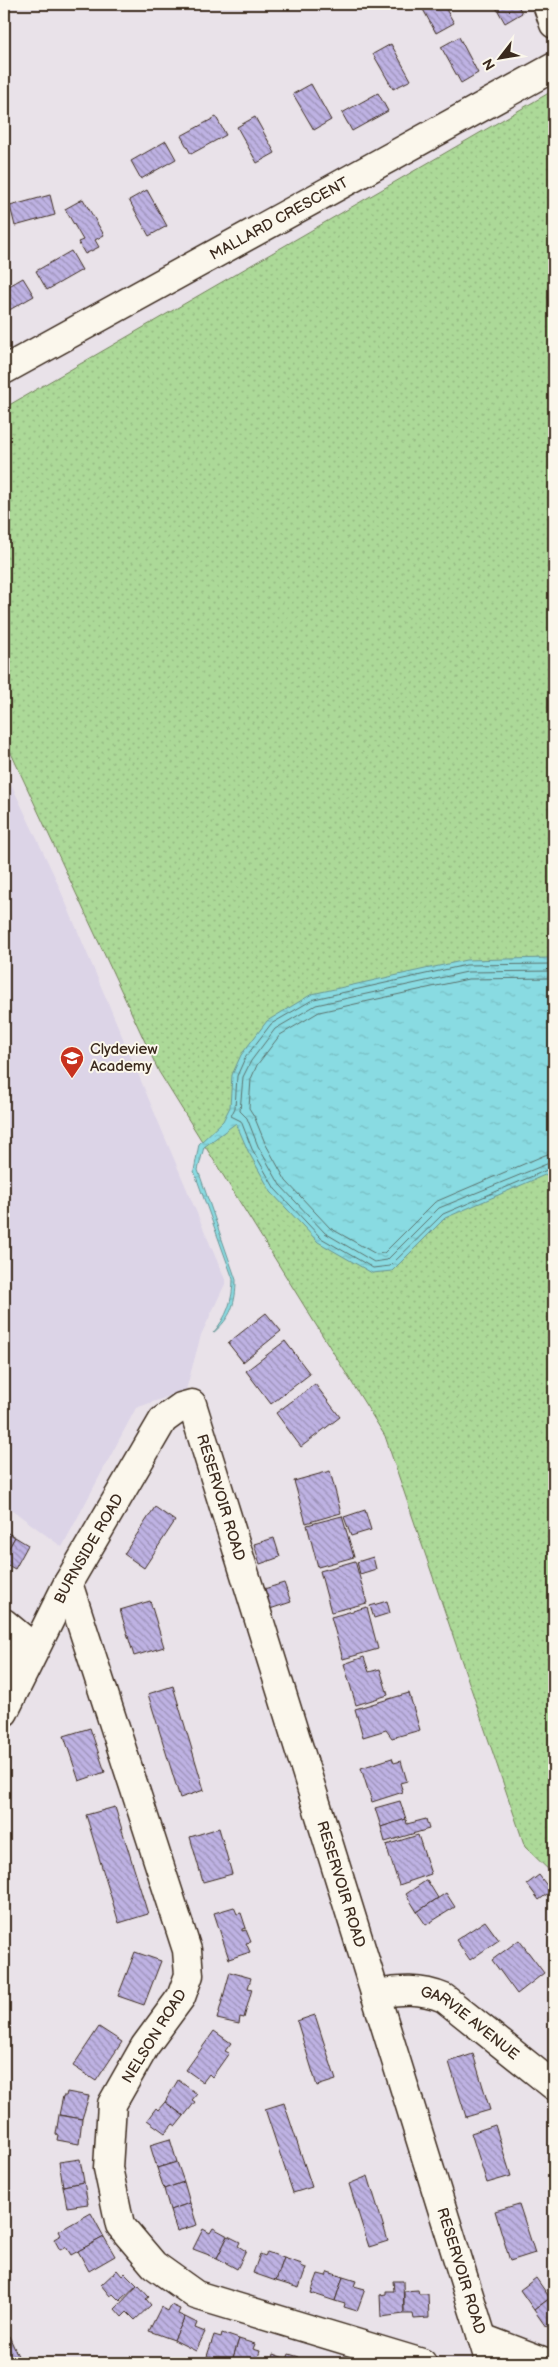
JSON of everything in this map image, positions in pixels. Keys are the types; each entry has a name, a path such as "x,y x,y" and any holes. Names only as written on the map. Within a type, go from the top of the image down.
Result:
{"street":[{"path":"547,4 554,24"},
{"name":"MALLARD CRESCENT","path":"4,370 554,67"},
{"name":"BURNSIDE ROAD","path":"4,1712 68,1582 163,1420 181,1407 192,1404"},
{"name":"RESERVOIR ROAD","path":"192,1404 486,2351"},
{"name":"NELSON ROAD","path":"68,1582 187,1950 189,1975 181,1997 145,2046 112,2104 108,2168 120,2225 154,2265 196,2295 422,2363"},
{"path":"4,1623 34,1648 4,1664"},
{"name":"GARVIE AVENUE","path":"376,1994 416,1990 444,1998 554,2086"},
{"path":"486,2351 548,2363"}],"shaded area":[{"name":"Clydeview Academy","path":"4,769 54,875 226,1282 201,1335 186,1390 136,1408 62,1547 4,1504"}],"green space":[{"path":"554,90 554,1875 525,1847 385,1436 159,1072 4,738 4,408"}],"water":[{"path":"549,958 554,960 554,1171 445,1218 392,1271 372,1273 318,1242 271,1192 248,1151 236,1123 204,1147 198,1170 236,1280 235,1296 231,1310 224,1322 213,1333 222,1321 228,1308 232,1294 233,1279 194,1171 199,1144 223,1121 230,1107 232,1075 241,1055 267,1021 312,994 466,960"}],"building":[{"path":"420,4 443,4 454,23 436,33"},
{"path":"494,4 517,4 522,13 505,23"},
{"path":"459,37 478,73 461,83 441,47"},
{"path":"391,44 411,80 393,89 373,54"},
{"path":"311,84 331,120 314,130 293,94"},
{"path":"378,93 388,111 352,131 342,113"},
{"path":"216,117 226,135 191,154 181,136"},
{"path":"255,117 275,153 257,163 237,127"},
{"path":"166,141 176,159 141,179 131,161"},
{"path":"147,190 167,226 149,236 129,200"},
{"path":"50,195 55,215 15,226 10,206"},
{"path":"83,199 104,235 95,240 99,247 85,254 78,242 83,240 65,209"},
{"path":"71,251 82,270 47,290 36,271"},
{"path":"23,278 34,296 4,313 4,289"},
{"path":"266,1313 281,1331 243,1362 228,1343"},
{"path":"285,1341 310,1374 271,1404 246,1371"},
{"path":"315,1384 340,1417 301,1447 276,1413"},
{"path":"330,1471 341,1513 306,1523 294,1481"},
{"path":"155,1507 175,1521 144,1568 124,1554"},
{"path":"365,1510 371,1530 351,1536 344,1517"},
{"path":"342,1516 354,1557 318,1567 307,1525"},
{"path":"4,1531 15,1537 4,1557"},
{"path":"15,1537 28,1545 15,1569 4,1563 4,1557"},
{"path":"274,1538 280,1557 260,1564 254,1544"},
{"path":"373,1557 376,1569 360,1574 357,1562"},
{"path":"355,1561 367,1603 331,1612 320,1571"},
{"path":"284,1583 291,1602 270,1609 264,1589"},
{"path":"150,1601 164,1647 134,1656 120,1610"},
{"path":"387,1601 390,1613 374,1618 370,1606"},
{"path":"367,1607 378,1649 343,1659 331,1617"},
{"path":"364,1657 369,1672 380,1669 388,1695 356,1705 344,1664"},
{"path":"173,1686 204,1790 180,1798 148,1694"},
{"path":"409,1693 420,1730 392,1738 386,1730 363,1737 355,1709"},
{"path":"90,1728 105,1772 79,1781 64,1736"},
{"path":"392,1758 394,1763 401,1761 407,1781 400,1783 403,1792 372,1802 361,1768"},
{"path":"400,1801 406,1819 381,1827 375,1808"},
{"path":"115,1807 148,1914 119,1923 86,1815"},
{"path":"406,1819 407,1824 426,1819 429,1829 385,1842 381,1827"},
{"path":"219,1828 232,1874 203,1882 190,1837"},
{"path":"418,1835 431,1874 399,1885 386,1845"},
{"path":"539,1875 551,1891 539,1900 527,1884"},
{"path":"427,1880 438,1898 417,1912 406,1894"},
{"path":"446,1893 455,1907 426,1925 417,1912"},
{"path":"234,1907 237,1914 241,1913 246,1928 242,1929 242,1931 246,1930 251,1942 246,1943 250,1952 229,1959 214,1913"},
{"path":"485,1921 499,1940 470,1960 456,1940"},
{"path":"519,1940 544,1973 517,1994 492,1960"},
{"path":"135,1952 161,1961 144,2005 118,1996"},
{"path":"230,1972 251,1978 248,1988 252,1989 244,2018 240,2017 239,2024 217,2019"},
{"path":"315,2015 336,2080 317,2086 297,2021"},
{"path":"99,2027 122,2042 96,2081 73,2066"},
{"path":"214,2031 231,2043 225,2051 229,2053 212,2077 209,2074 203,2082 186,2070"},
{"path":"473,2054 490,2110 466,2117 449,2062"},
{"path":"178,2080 197,2094 192,2100 195,2102 184,2116 165,2102"},
{"path":"67,2092 89,2096 82,2119 59,2115 63,2096 66,2096"},
{"path":"165,2102 184,2116 176,2126 173,2124 165,2133 147,2120 156,2108 158,2110"},
{"path":"284,2103 312,2187 293,2193 265,2109"},
{"path":"59,2115 82,2119 79,2144 57,2140"},
{"path":"495,2125 511,2176 487,2183 471,2133"},
{"path":"170,2139 177,2162 157,2168 150,2145"},
{"path":"80,2159 84,2182 63,2186 59,2162"},
{"path":"177,2162 184,2182 164,2189 157,2168"},
{"path":"368,2176 388,2241 369,2247 349,2184"},
{"path":"84,2182 88,2204 67,2207 63,2186"},
{"path":"184,2182 190,2203 170,2210 164,2189"},
{"path":"190,2203 197,2225 177,2231 170,2210"},
{"path":"519,2204 535,2253 510,2261 495,2211"},
{"path":"91,2213 104,2237 71,2255 66,2247 60,2250 54,2239 61,2235 59,2231"},
{"path":"213,2228 228,2236 217,2258 193,2249 203,2229 210,2233"},
{"path":"228,2236 240,2242 238,2246 246,2251 237,2269 217,2258"},
{"path":"104,2237 115,2256 89,2271 78,2251"},
{"path":"267,2252 284,2258 276,2281 253,2273 260,2254 265,2256"},
{"path":"284,2258 302,2264 301,2266 306,2268 299,2288 276,2281"},
{"path":"117,2270 122,2276 125,2273 137,2285 120,2301 113,2294 110,2296 101,2285"},
{"path":"328,2272 343,2277 335,2301 311,2293 318,2274 326,2276"},
{"path":"343,2277 356,2281 354,2286 365,2289 357,2311 344,2307 345,2304 335,2301"},
{"path":"536,2278 550,2298 534,2310 520,2290"},
{"path":"393,2281 403,2281 404,2314 381,2317 380,2295 386,2294 386,2291 394,2291"},
{"path":"138,2285 149,2297 146,2299 151,2305 135,2320 127,2312 122,2317 115,2309"},
{"path":"418,2290 419,2294 428,2294 429,2318 414,2319 413,2314 404,2314 404,2291"},
{"path":"550,2298 554,2304 554,2321 546,2327 534,2310"},
{"path":"171,2305 180,2309 178,2314 185,2317 174,2340 149,2331 161,2307 168,2311"},
{"path":"185,2317 197,2323 195,2328 205,2332 196,2351 174,2340"},
{"path":"222,2333 239,2339 232,2361 207,2356 214,2335 221,2337"},
{"path":"9,2336 18,2356 4,2363 4,2338"},
{"path":"239,2339 255,2344 253,2349 260,2351 256,2363 232,2361"},
{"path":"273,2354 287,2359 289,2354 299,2357 297,2363 271,2363"},
{"path":"18,2356 22,2363 4,2363"}],"place":[{"name":"Clydeview Academy","path":"72,1079"}]}
